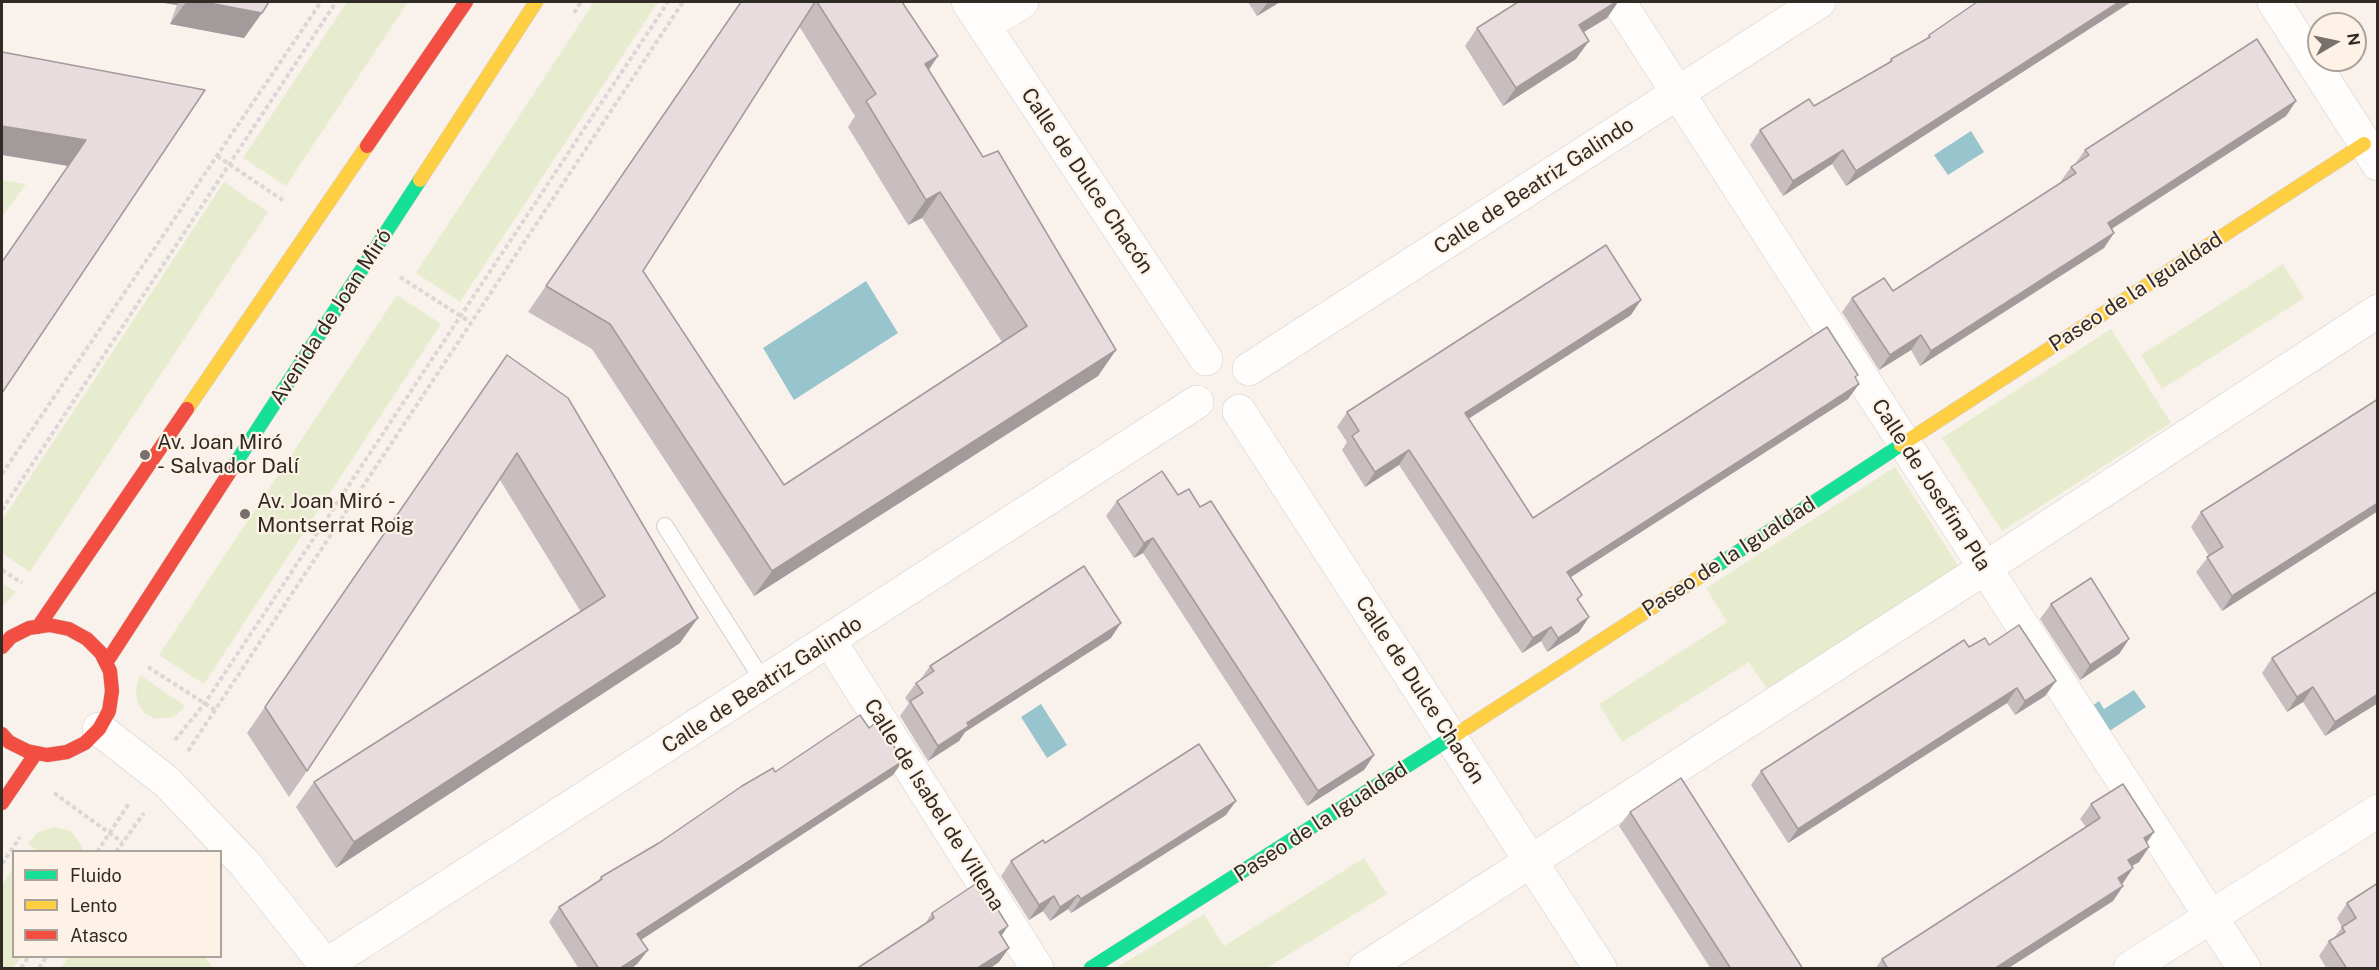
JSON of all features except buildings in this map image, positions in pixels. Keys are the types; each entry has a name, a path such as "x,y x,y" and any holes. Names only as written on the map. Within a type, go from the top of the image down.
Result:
{"street":[{"path":"38,627 466,2"},
{"name":"Avenida de Joan Miró","path":"106,663 536,2"},
{"path":"976,14 1023,2"},
{"name":"Calle de Josefina Pla","path":"1619,2 2244,969"},
{"name":"Calle de Beatriz Galindo","path":"1249,369 1819,2"},
{"path":"2274,2 2371,154"},
{"name":"Calle de Dulce Chacón","path":"976,14 1206,359"},
{"name":"Paseo de la Igualdad","path":"1091,969 1904,443 2371,154"},
{"path":"1365,969 2378,311"},
{"path":"1221,354 1237,357 1249,369 1253,384 1250,400 1239,411 1224,417 1208,412 1197,402 1192,387 1196,371 1206,359 1221,354"},
{"name":"Calle de Beatriz Galindo","path":"327,967 1197,402"},
{"name":"Calle de Dulce Chacón","path":"1239,411 1600,969"},
{"path":"2,647 11,637 29,628 49,625 69,629 87,639 101,653 110,671 112,691 109,711 99,729 85,743 67,752 46,755 27,751 9,742 2,734"},
{"name":"Calle de Isabel de Villena","path":"830,641 1037,969"},
{"path":"99,729 159,776 245,864 327,967"},
{"path":"2,803 36,753"},
{"path":"2130,969 2378,811"}],"lane":[{"path":"665,526 765,684"}],"path":[{"path":"2,474 321,2"},
{"path":"2,510 336,2"},
{"path":"117,850 159,776 205,703 668,2"},
{"path":"98,850 109,834 159,776 470,322 683,2"},
{"path":"217,156 290,205"},
{"path":"398,276 470,322"},
{"path":"23,771 122,842"}],"green space":[{"path":"347,2 408,2 286,186 243,158"},
{"path":"594,2 658,2 460,302 416,273"},
{"path":"2,180 26,184 2,217"},
{"path":"224,182 268,212 30,572 2,553 2,520"},
{"path":"2283,264 2304,298 2162,389 2141,355"},
{"path":"397,295 441,324 204,684 159,655"},
{"path":"2111,329 2171,423 2002,531 1942,438"},
{"path":"1895,467 1959,567 1767,689 1749,662 1622,742 1599,704 1727,622 1706,588"},
{"path":"2,583 16,592 2,605"},
{"path":"140,675 185,706 174,717 156,719 145,714 137,702 136,689"},
{"path":"53,827 71,831 82,846 82,850 37,850 28,844 37,833"},
{"path":"1364,858 1387,894 1267,968 1116,968 1204,914 1224,946"},
{"path":"12,870 12,958 21,958 13,968 2,968 2,886"},
{"path":"68,958 206,958 213,968 61,968"}],"water":[{"path":"1971,131 1984,152 1948,175 1934,155"},
{"path":"866,281 898,333 794,400 763,348"},
{"path":"2134,690 2146,707 2108,732 2092,706 2099,701 2104,709"},
{"path":"1041,704 1067,745 1047,758 1021,717"}],"traffic: fast":[{"path":"233,467 420,180"},
{"path":"1707,572 1901,445"},
{"path":"1091,968 1457,734"}],"traffic: slow":[{"path":"420,180 536,2"},
{"path":"1901,445 2364,144"},
{"path":"187,409 367,146"},
{"path":"1457,734 1707,572"}],"traffic: jam":[{"path":"367,146 466,2"},
{"path":"38,627 187,409"},
{"path":"106,663 233,467"},
{"path":"2,647 11,637 29,628 49,625 69,629 87,639 101,653 110,671 112,691 109,711 99,729 85,743 67,752 47,755 27,751 9,742 2,734"},
{"path":"2,803 36,753"}],"place":[{"name":"Av. Joan Miró - Salvador Dalí","path":"145,455"},
{"name":"Av. Joan Miró - Montserrat Roig","path":"245,514"}]}
